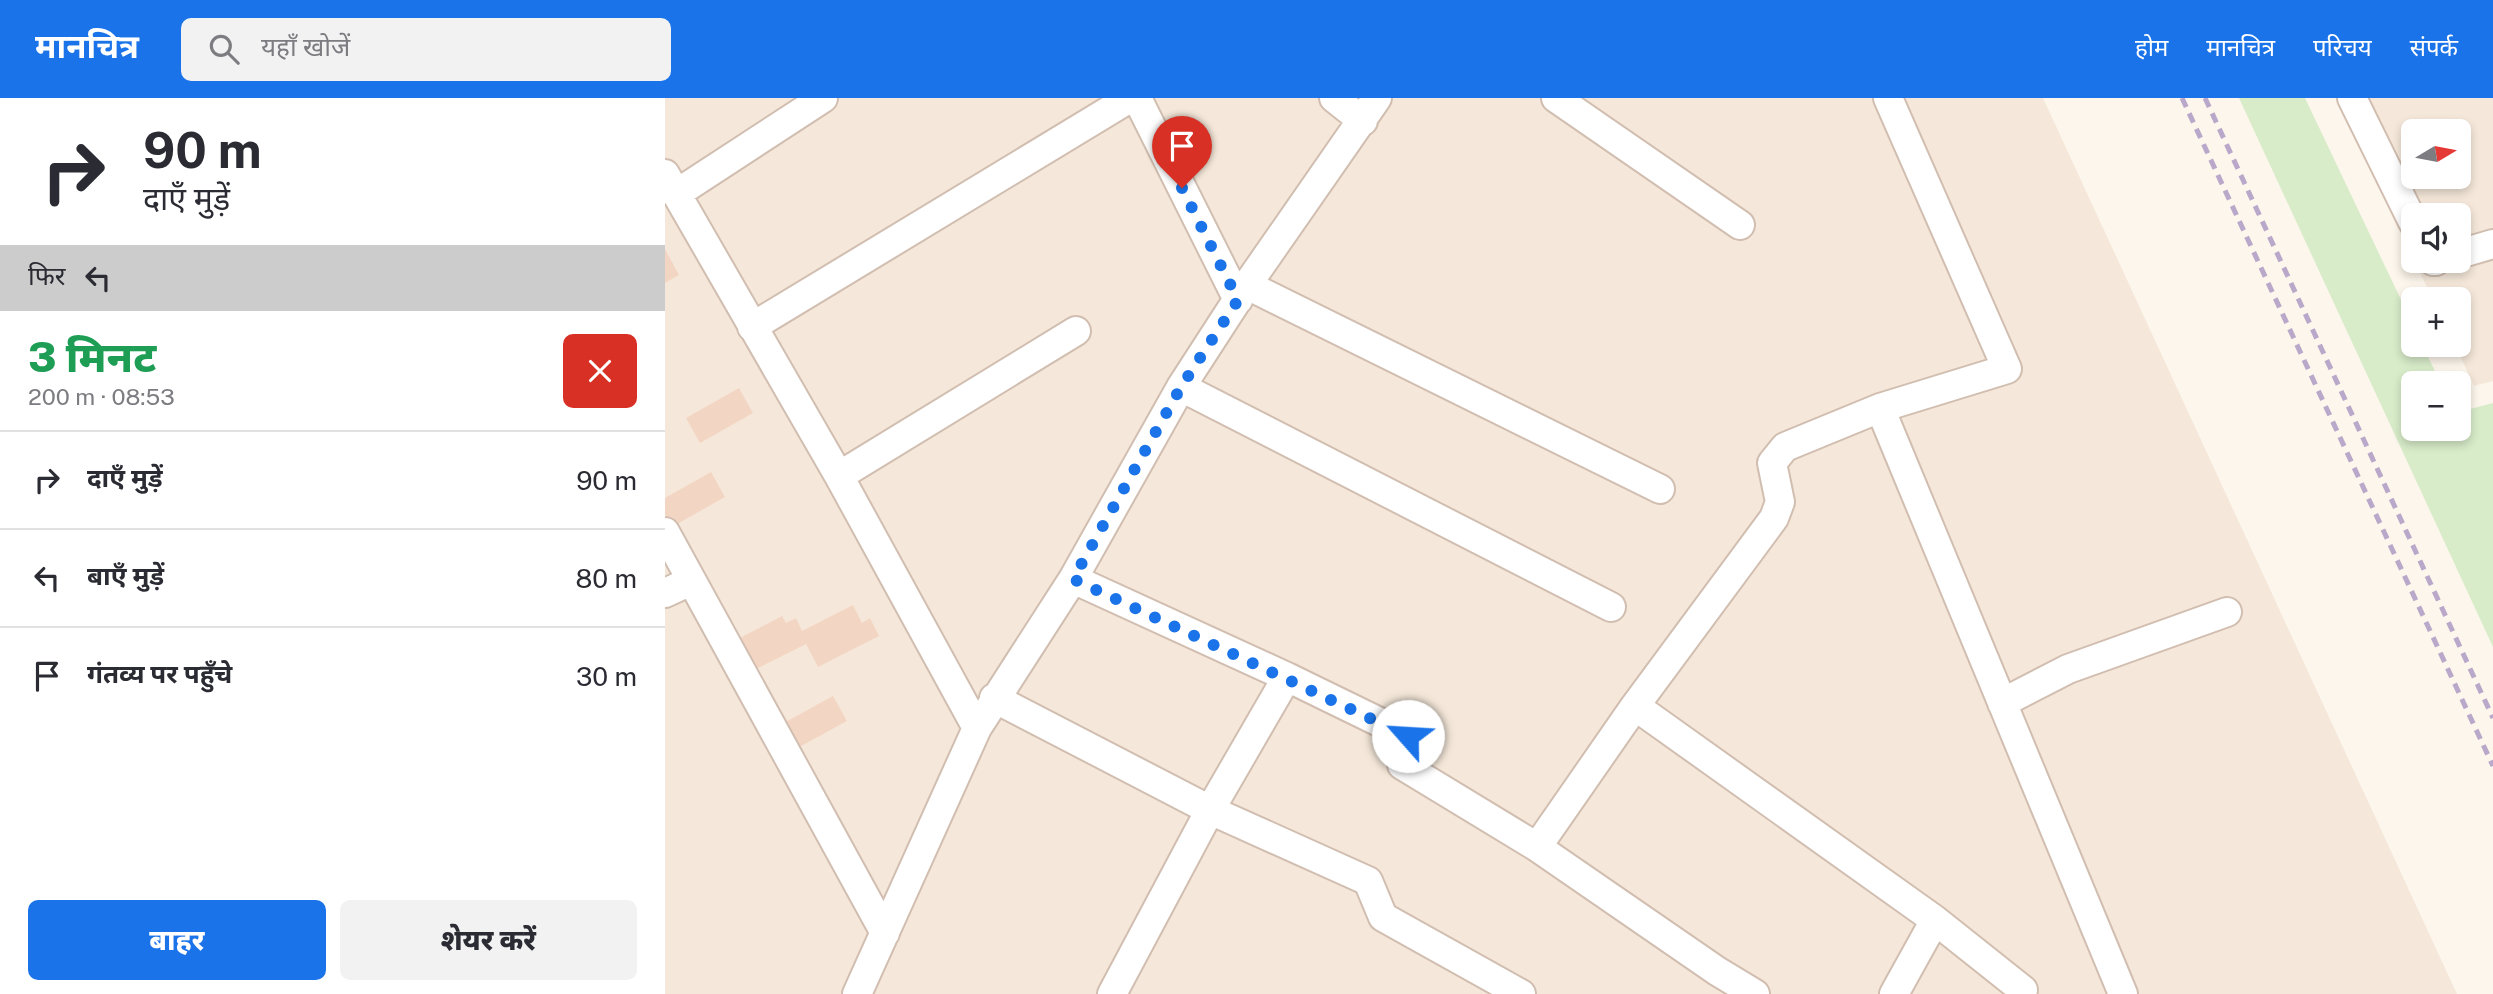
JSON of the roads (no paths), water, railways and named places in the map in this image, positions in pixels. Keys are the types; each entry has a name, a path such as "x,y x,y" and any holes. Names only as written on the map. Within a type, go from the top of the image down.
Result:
{"street":[{"path":"823,98 671,184 839,476 977,728"},
{"path":"752,327 1130,98"},
{"path":"1137,98 1243,292 1660,489"},
{"path":"857,994 977,728 994,698 1073,579 1181,387 1243,292 1370,110 1334,98"},
{"path":"1556,98 1740,225"},
{"path":"1537,847 1635,706 1774,517 1780,502 1772,463 1785,447 1880,408 2007,369 1888,98"},
{"path":"2352,98 2404,203"},
{"path":"2471,250 2493,244"},
{"path":"839,476 1076,331"},
{"path":"1181,387 1611,607"},
{"path":"1880,408 2123,994"},
{"path":"665,532 885,933"},
{"path":"1073,579 1408,736"},
{"path":"665,593 691,581"},
{"path":"2002,703 2069,669 2227,612"},
{"path":"1112,994 1210,810 1287,677"},
{"path":"994,698 1210,810 1368,881 1383,917 1521,994"},
{"path":"1635,706 1935,920 2023,990"},
{"path":"1402,765 1537,847 1717,971 1755,994"},
{"path":"1894,994 1935,920"}],"railway":[{"path":"2182,98 2493,766"},
{"path":"2205,98 2493,718"}]}
